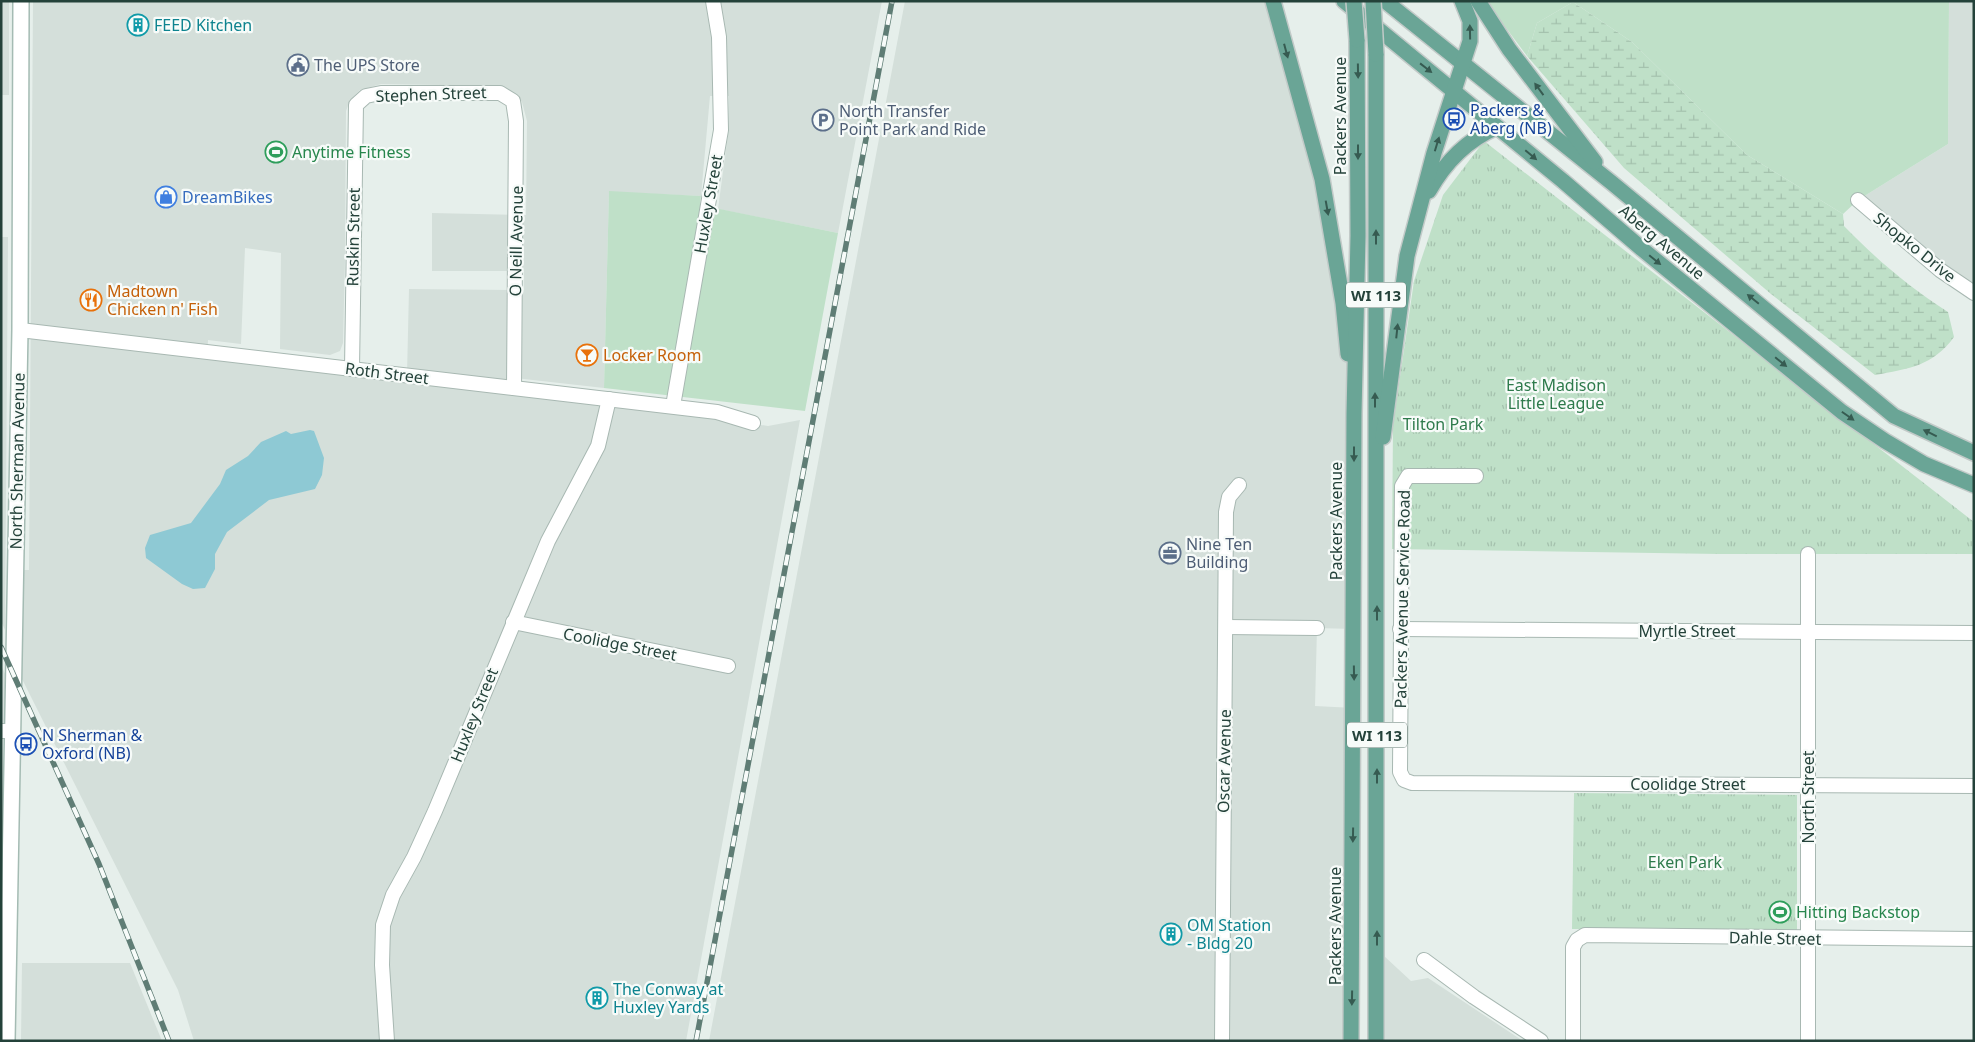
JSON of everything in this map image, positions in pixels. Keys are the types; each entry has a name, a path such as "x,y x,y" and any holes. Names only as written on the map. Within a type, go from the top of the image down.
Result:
{"main road":[{"name":"Aberg Avenue","path":"1344,1 1497,126 1642,249 1842,412 1884,441 1924,464 1974,485"},
{"name":"Packers Avenue","path":"1351,1041 1354,405 1358,292 1357,40 1354,1"},
{"path":"1374,1 1399,21 1416,27"},
{"name":"WI 113","path":"1374,1 1376,54 1375,374 1377,484 1376,1041"},
{"name":"Aberg Avenue","path":"1385,1 1612,183 1894,416 1974,453"},
{"path":"1377,484 1404,270 1453,90 1469,45 1471,31 1462,1"},
{"path":"1478,1 1515,56 1612,183"},
{"path":"1273,2 1322,179 1343,303 1354,405"},
{"path":"1420,208 1435,180 1451,160 1472,140 1497,126"}],"street":[{"name":"North Sherman Avenue","path":"8,1041 6,731 20,330 21,1"},
{"name":"Huxley Street","path":"673,406 720,130 718,37 713,1"},
{"name":"Stephen Street","path":"356,104 366,96 380,93 494,92 508,96"},
{"name":"O Neill Avenue","path":"508,96 514,106 516,121 514,388"},
{"name":"Ruskin Street","path":"352,369 356,104"},
{"name":"Shopko Drive","path":"1858,200 1940,270 1974,292"},
{"name":"Roth Street","path":"20,330 673,406 717,412 753,423"},
{"name":"Huxley Street","path":"387,1041 382,965 383,925 393,895 414,857 435,811 548,541 598,446 609,399"},
{"name":"Packers Avenue Service Road","path":"1404,780 1400,772 1402,486 1405,478 1418,475 1476,476"},
{"name":"Oscar Avenue","path":"1222,1041 1226,512 1229,497 1239,485"},
{"name":"North Street","path":"1808,554 1808,1041"},
{"name":"Coolidge Street","path":"513,622 728,666"},
{"path":"1226,627 1316,628"},
{"name":"Myrtle Street","path":"1400,629 1974,633"},
{"name":"Coolidge Street","path":"1404,780 1422,783 1974,786"},
{"name":"Dahle Street","path":"1573,1041 1573,949 1577,940 1585,935 1808,939 1974,939"},
{"path":"1424,960 1474,997 1541,1041"}],"shaded area":[{"path":"1,1 9,1 9,95 1,95"},
{"path":"33,1 882,1 838,233 718,209 729,127 729,96 710,96 701,196 609,192 604,388 515,378 514,388 768,426 800,420 686,1041 194,1041 178,990 13,661 15,570 29,570","holes":["381,84 500,86 517,95 522,102 527,121 526,215 432,213 432,271 524,271 524,290 409,289 407,375 212,352 207,360 208,340 241,344 245,248 281,253 280,349 330,355 340,351 343,343 346,111 350,100 360,90"]},
{"path":"905,1 1274,1 1322,179 1354,405 1353,629 1317,628 1315,706 1354,708 1351,1041 709,1041"},
{"path":"1949,1 1974,1 1974,293 1858,200 1948,144"},
{"path":"1,237 8,237 5,630 1,621"},
{"path":"1,665 12,689 12,731 1,731"},
{"path":"1384,956 1411,981 1428,978 1523,1041 1383,1041"},
{"path":"22,963 130,963 162,1041 21,1041"}],"green space":[{"path":"1486,1 1949,1 1948,144 1858,200 1843,214 1747,155 1632,42 1573,2 1537,23 1527,56"},
{"path":"1573,2 1632,42 1747,155 1843,214 1844,226 1868,250 1906,283 1948,312 1954,337 1946,347 1919,365 1875,375 1771,294 1624,168 1527,56 1537,23"},
{"name":"East Madison Little League","path":"1484,141 1974,522 1974,554 1719,554 1392,549 1393,425 1414,281 1443,195"},
{"path":"609,191 701,196 700,205 838,233 805,411 604,388"},
{"name":"Eken Park","path":"1574,793 1797,795 1797,930 1572,929"}],"water":[{"path":"310,430 314,431 324,458 322,475 315,489 269,500 227,532 215,554 215,569 205,588 193,589 182,584 146,558 145,548 150,535 191,523 220,484 226,470 248,456 261,442 286,431 291,434"}],"railway":[{"path":"696,1041 892,1"},
{"path":"1,647 99,864 169,1041"}],"place":[{"name":"FEED Kitchen","path":"138,25"},
{"name":"The UPS Store","path":"298,65"},
{"name":"Packers & Aberg (NB)","path":"1454,119"},
{"name":"North Transfer Point Park and Ride","path":"823,120"},
{"name":"Anytime Fitness","path":"276,152"},
{"name":"DreamBikes","path":"166,197"},
{"name":"Madtown Chicken n' Fish","path":"91,300"},
{"name":"Locker Room","path":"587,355"},
{"name":"Nine Ten Building","path":"1170,553"},
{"name":"N Sherman & Oxford (NB)","path":"26,744"},
{"name":"Hitting Backstop","path":"1780,912"},
{"name":"OM Station - Bldg 20","path":"1171,934"},
{"name":"The Conway at Huxley Yards","path":"597,998"}],"park label":[{"name":"Tilton Park","path":"1443,424"}]}
